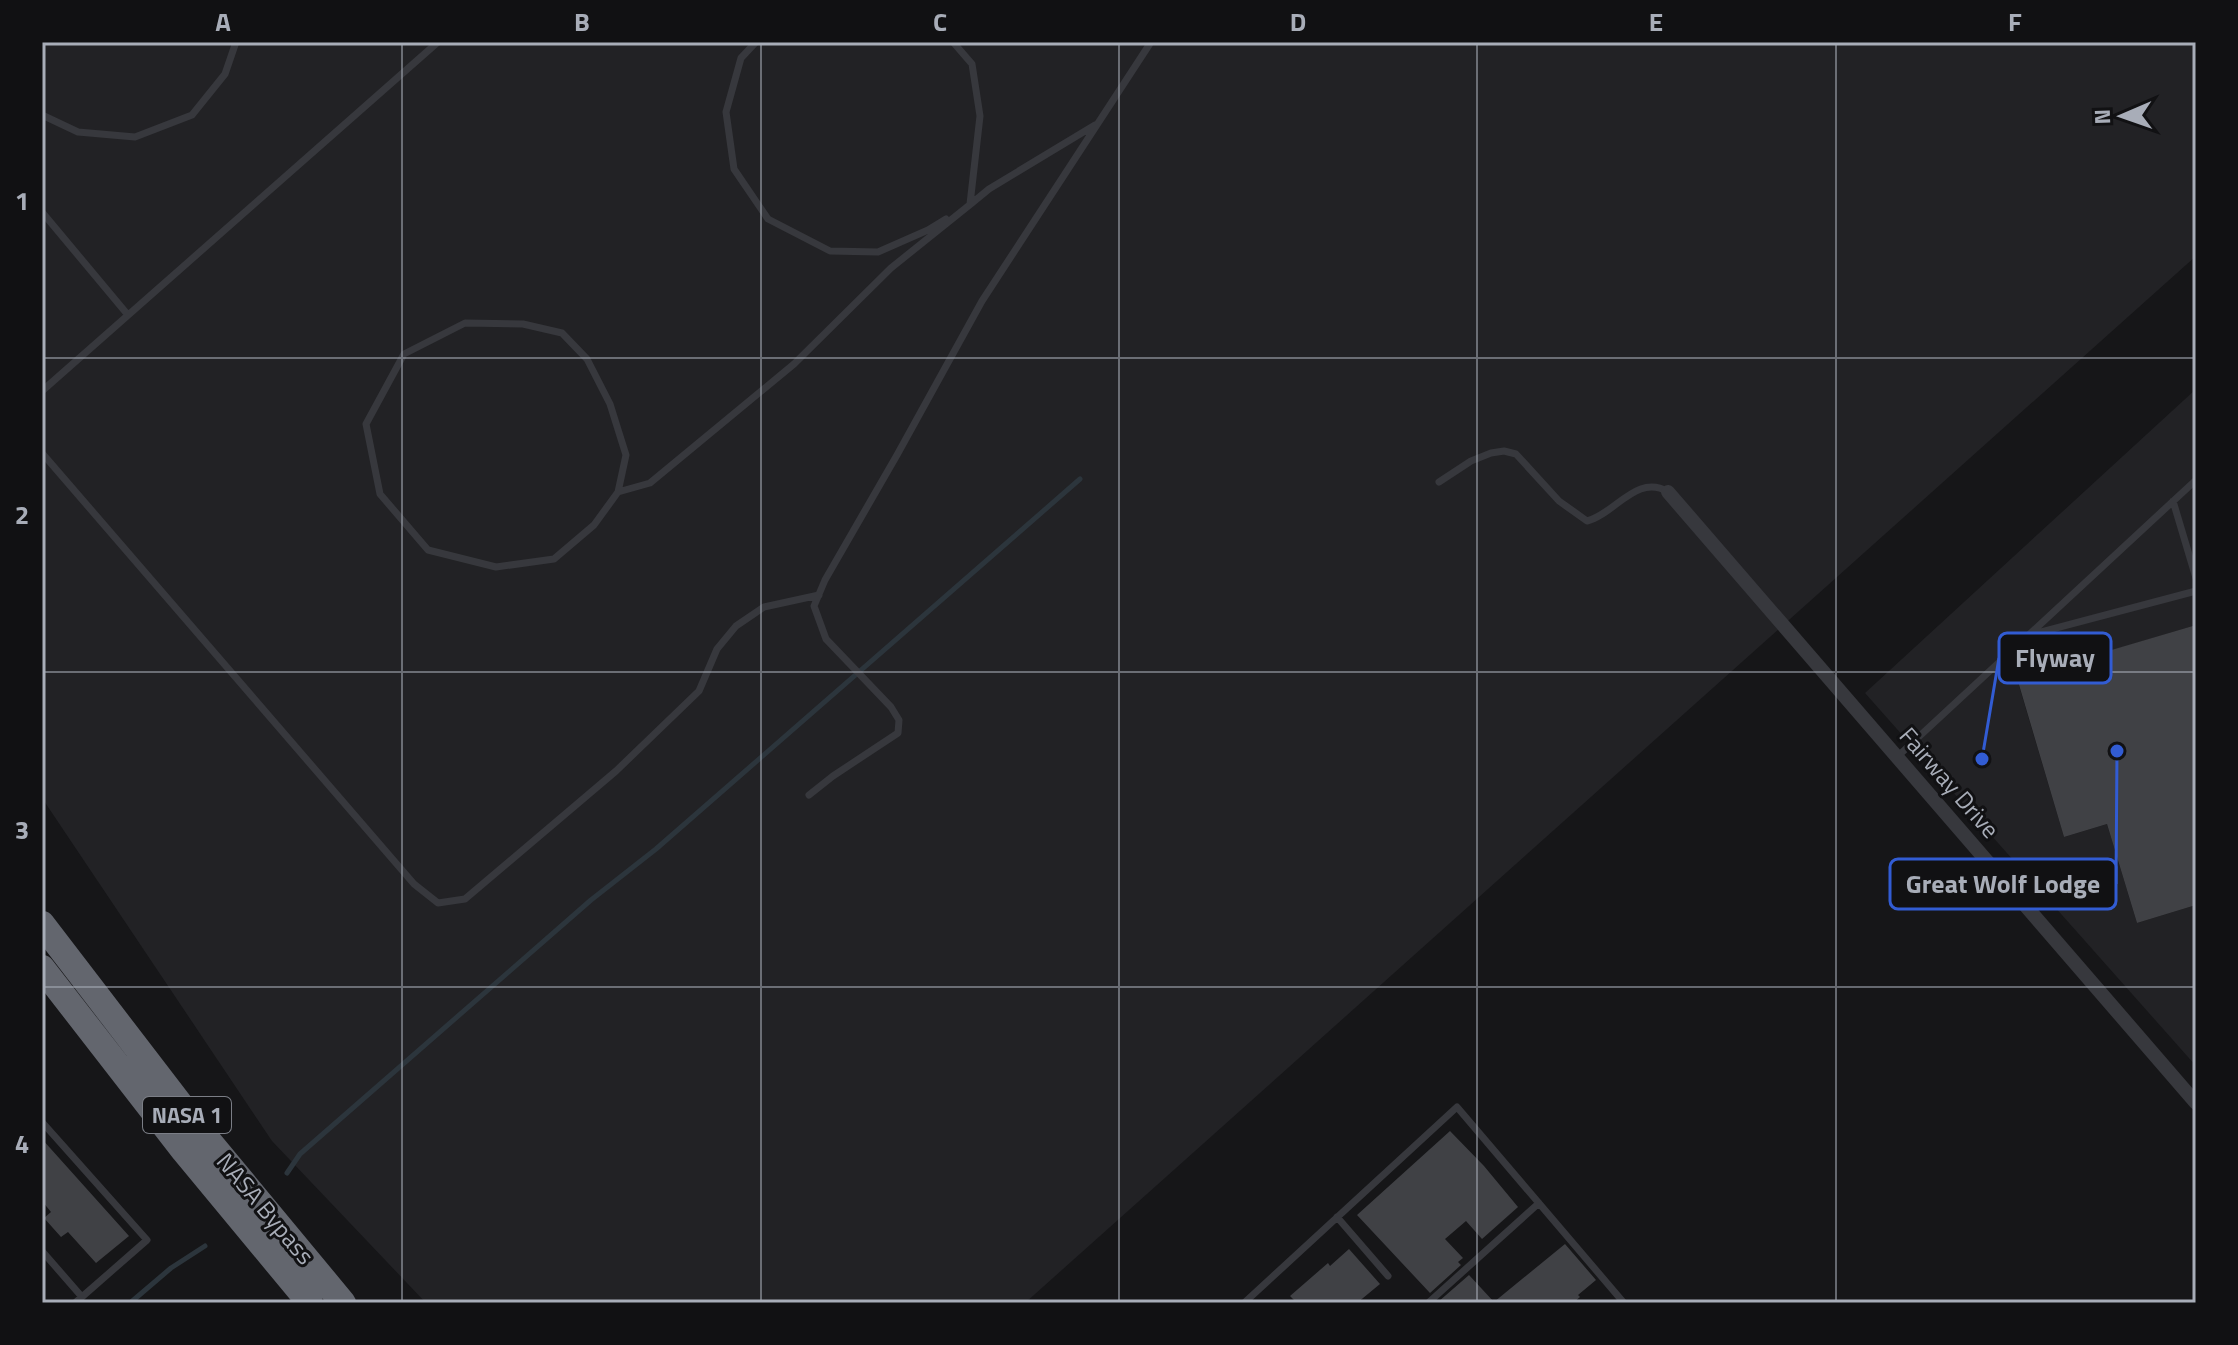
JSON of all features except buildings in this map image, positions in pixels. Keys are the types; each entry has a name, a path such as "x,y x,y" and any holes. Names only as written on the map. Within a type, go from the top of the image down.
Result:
{"highway":[{"name":"NASA Bypass","path":"42,924 194,1123 343,1302"},
{"name":"NASA Bypass","path":"42,968 125,1078 310,1303"},
{"path":"250,1232 302,1303"}],"street":[{"name":"Fairway Drive","path":"1668,492 2196,1103"}],"lane":[{"path":"42,115 78,132 135,137 192,115 225,74 236,42"},
{"path":"42,391 438,42"},
{"path":"756,42 741,58 726,112 734,169 768,219 830,251 878,252 928,230 972,203"},
{"path":"953,42 972,64 980,116 972,203"},
{"path":"809,795 898,733 899,720 891,707 826,639 814,606 982,301 1151,42"},
{"path":"618,492 626,455 610,404 587,359 562,333 523,324 465,323 404,354 366,424 380,494 428,550 496,567 554,559 594,525 618,492 650,483 794,364 891,268 989,189 1095,125"},
{"path":"42,212 128,315"},
{"path":"1439,482 1471,461 1504,451 1516,454 1559,501 1587,521 1598,518 1643,487 1658,486 1668,492"},
{"path":"42,453 414,884 438,903 465,899 616,771 699,691 717,649 736,626 764,607 819,595"},
{"path":"1897,757 2196,480"},
{"path":"2173,501 2196,578"},
{"path":"2185,542 2196,539"},
{"path":"2028,635 2196,591"},
{"path":"1246,1302 1457,1107 1624,1303"},
{"path":"42,1122 147,1240 78,1300 42,1251"},
{"path":"1428,1303 1539,1203"},
{"path":"1337,1217 1388,1276"}],"shaded area":[{"path":"42,42 2196,42 2196,256 1025,1303 426,1303 272,1141 42,798"},
{"path":"2196,389 2196,625 2017,679 2064,837 2107,824 2137,923 2196,905 2196,1066 1865,693"}],"waterway":[{"path":"287,1173 300,1154 1080,479"},
{"path":"130,1303 171,1268 205,1246"}],"place":[{"name":"Great Wolf Lodge","path":"2117,751"},
{"name":"Flyway","path":"1982,759"}]}
